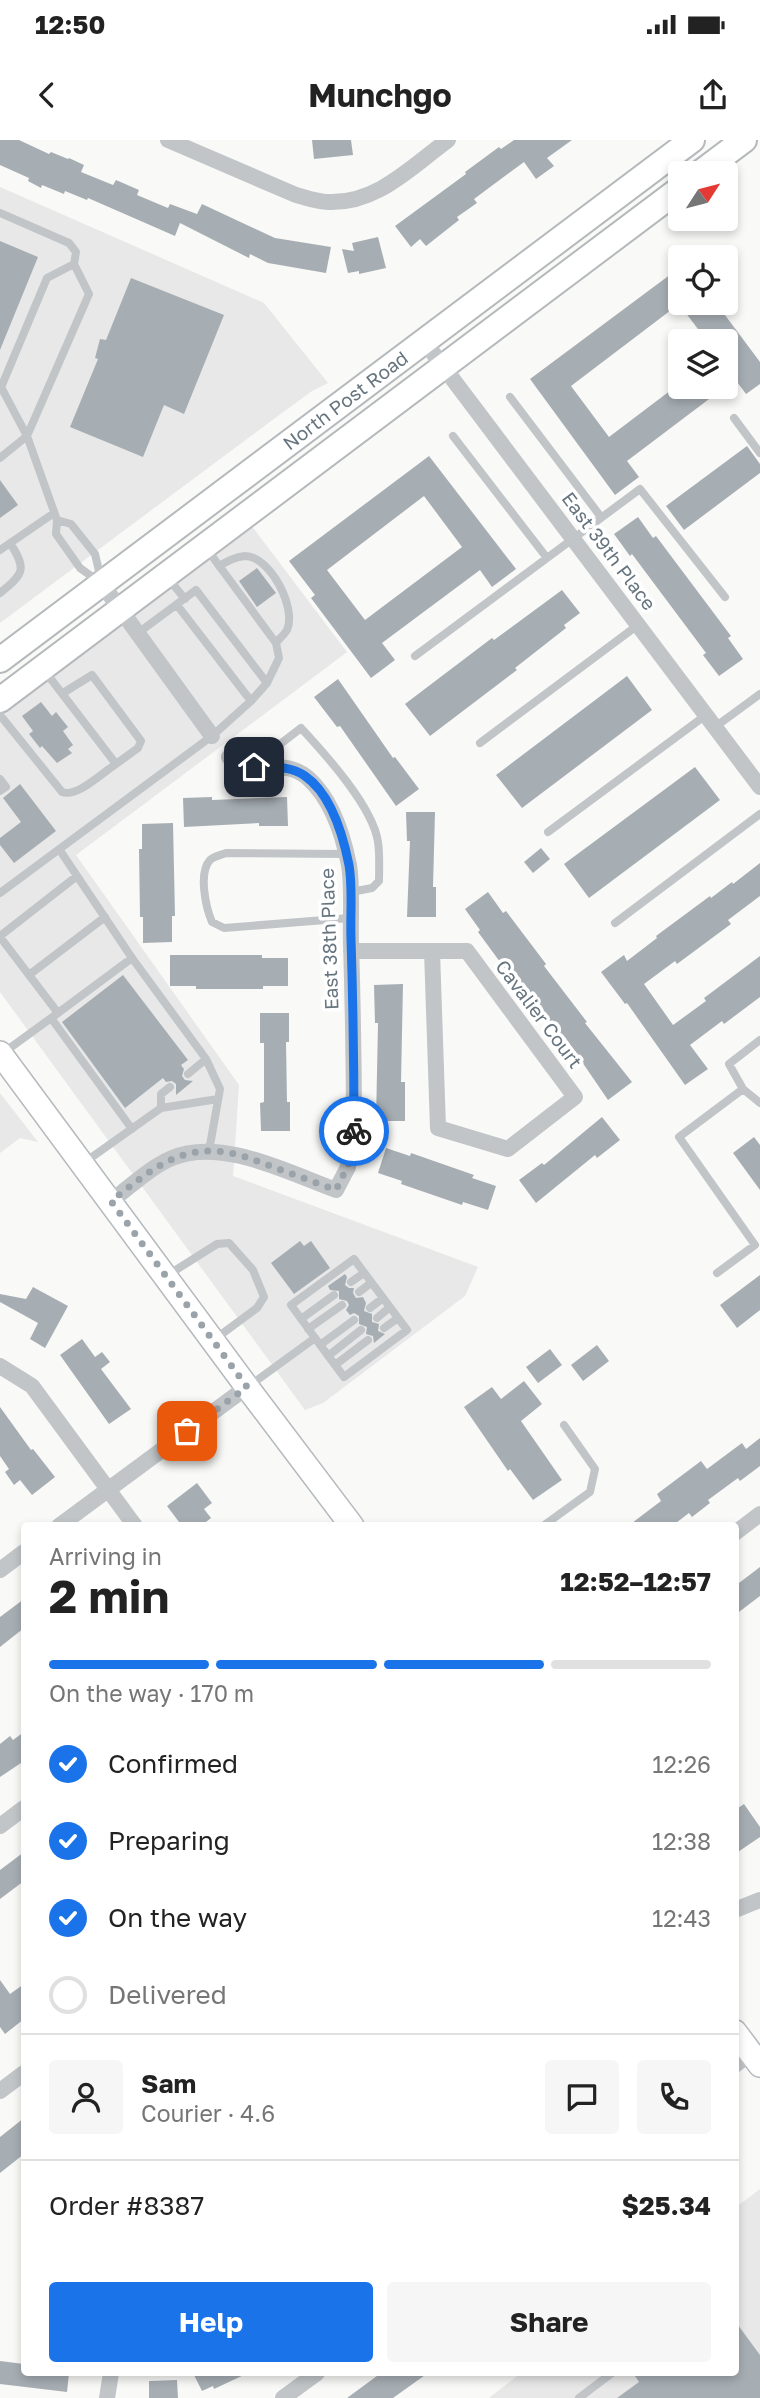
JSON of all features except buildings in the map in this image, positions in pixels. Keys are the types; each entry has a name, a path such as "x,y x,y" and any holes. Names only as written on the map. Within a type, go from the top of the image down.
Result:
{"main road":[{"name":"North Post Road","path":"0,660 692,140"},
{"path":"716,161 744,140"},
{"name":"North Post Road","path":"0,700 166,576 212,556 443,367 668,198"},
{"path":"0,1050 349,1522"},
{"path":"739,2040 749,2061"}],"street":[{"path":"168,140 296,195 328,202 344,202 378,192 448,140"},
{"name":"East 39th Place","path":"424,341 710,721 757,778"},
{"path":"102,584 212,736"},
{"name":"East 38th Place","path":"209,1151 243,1156 336,1190 348,1167 354,1136 350,892 346,854 338,825 319,790 299,772 285,767 254,767 229,757"},
{"name":"Cavalier Court","path":"351,951 432,951 467,951 575,1097 508,1149 439,1128 432,951"},
{"path":"111,1201 166,1161 188,1153 209,1151"},
{"path":"0,1366 32,1386 132,1522"},
{"path":"64,1522 247,1387"},
{"path":"739,1530 760,1514"},
{"path":"0,1570 21,1554"},
{"path":"0,1826 21,1810"},
{"path":"739,1908 760,1900"},
{"path":"0,2091 21,2075"},
{"path":"107,2398 111,2376"},
{"path":"283,2398 313,2376"}],"lane":[{"path":"0,213 69,243 76,252 74,264 89,294 27,436 0,458"},
{"path":"74,264 47,278 1,385 27,436 55,516 56,534 80,568 102,584"},
{"path":"510,397 601,517"},
{"path":"734,418 760,453"},
{"path":"453,436 547,558"},
{"path":"415,656 640,489 725,597"},
{"path":"55,516 71,524 95,554 102,584"},
{"path":"0,551 55,516"},
{"path":"0,593 17,580 22,569 21,560 10,543"},
{"path":"212,556 247,556 259,559 269,570 279,585 288,614 288,628 276,643"},
{"path":"0,893 212,736 267,683 279,658 276,643 212,556"},
{"path":"166,576 181,602 251,701"},
{"path":"138,633 196,590 267,683"},
{"path":"480,743 638,625"},
{"path":"43,668 116,764"},
{"path":"0,715 62,792 76,792 138,748 141,741 92,675 63,693"},
{"path":"548,832 710,721 760,694"},
{"path":"273,767 279,745 301,728 368,812 378,841 379,881 372,888 350,892"},
{"path":"0,779 6,787 0,791"},
{"path":"615,923 760,814"},
{"path":"59,849 132,958 206,1059 220,1088 209,1151"},
{"path":"346,854 226,853 211,858 204,869 206,909 212,922 223,928 351,918"},
{"path":"77,876 0,937 29,975 131,1129"},
{"path":"29,975 105,917"},
{"path":"0,1050 54,1016 132,958"},
{"path":"760,1040 729,1063 743,1089 760,1103"},
{"path":"188,1074 206,1059"},
{"path":"161,1108 161,1094 170,1087"},
{"path":"717,1273 755,1245 679,1137 743,1089"},
{"path":"83,1163 161,1108 218,1099"},
{"path":"165,1276 217,1244 229,1243 253,1270 264,1297 257,1308 212,1340"},
{"path":"354,1259 364,1273 407,1330 344,1377 291,1306 354,1259"},
{"path":"351,1282 364,1273"},
{"path":"359,1292 372,1283"},
{"path":"301,1319 334,1295"},
{"path":"370,1308 383,1298"},
{"path":"309,1329 342,1305"},
{"path":"377,1318 390,1307"},
{"path":"384,1328 398,1318"},
{"path":"247,1387 354,1320"},
{"path":"328,1356 361,1330"},
{"path":"335,1365 369,1340"},
{"path":"549,1522 590,1492 596,1469 564,1425"},
{"path":"579,2398 608,2376"}],"shaded area":[{"path":"0,187 264,303 328,383 312,391 0,623"},
{"path":"251,525 347,652 76,855 239,1085 233,1176 478,1267 465,1296 323,1403 305,1410 0,992 0,712"},
{"path":"0,1093 38,1142 20,1138 0,1153"},
{"path":"760,2189 760,2398 489,2398 517,2376 739,2376 739,2205"}],"way so far":[{"path":"187,1431 247,1387 111,1201 166,1161 196,1151 227,1152 243,1156 336,1190 350,1161 354,1131"}],"route":[{"path":"254,767 285,767 299,772 312,782 338,825 345,848 349,872 353,973 354,1131"}]}
